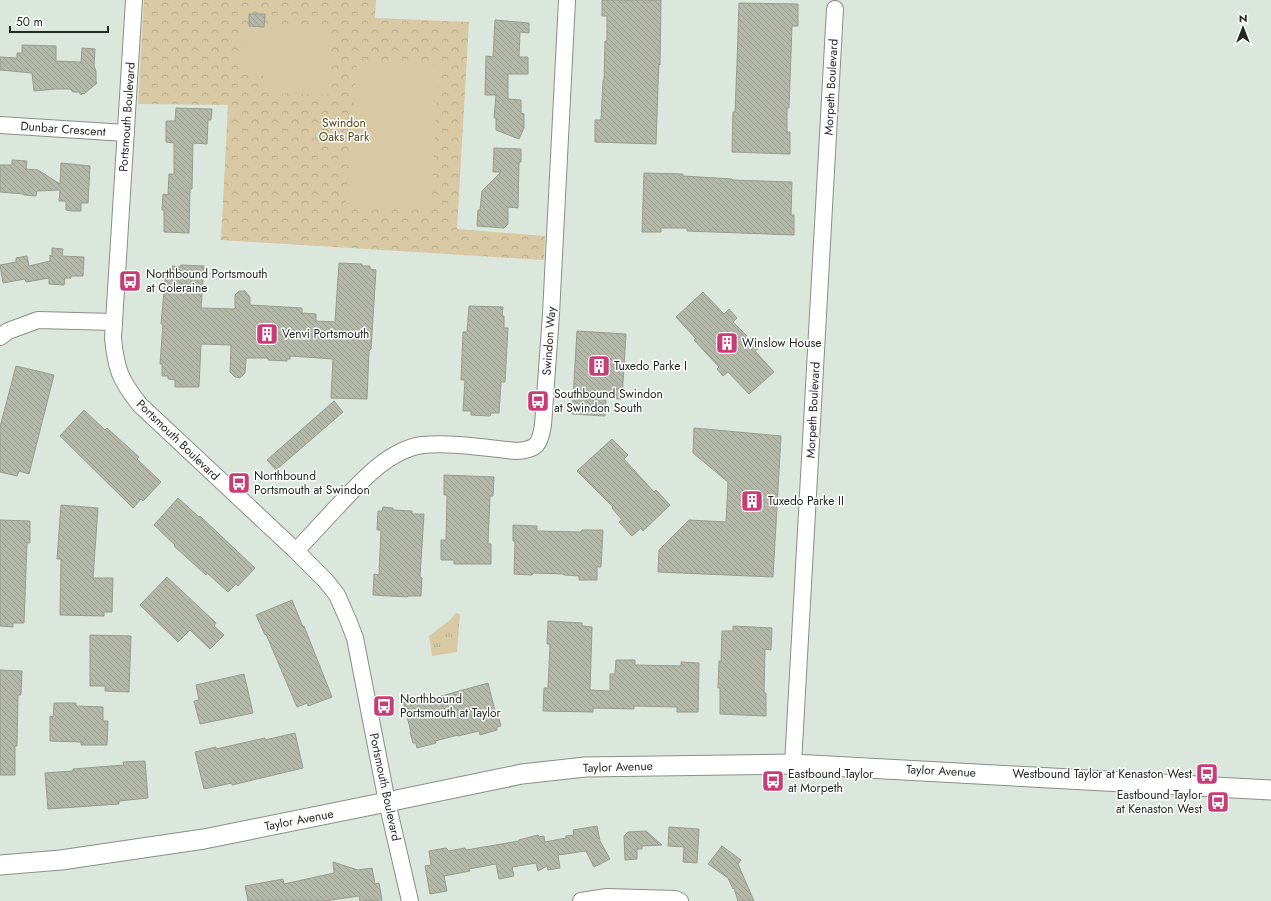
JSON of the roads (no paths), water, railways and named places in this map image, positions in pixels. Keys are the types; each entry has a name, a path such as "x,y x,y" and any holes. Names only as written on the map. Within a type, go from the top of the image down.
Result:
{"street":[{"name":"Portsmouth Boulevard","path":"134,0 113,338 114,353 120,377 126,388 140,405 296,552 337,595 355,638 388,802 410,901"},
{"name":"Swindon Way","path":"296,552 370,472 406,450 421,445 441,444 516,451 527,450 535,446 541,439 551,314 567,0"},
{"name":"Morpeth Boulevard","path":"793,764 835,9"},
{"name":"Dunbar Crescent","path":"0,125 126,133"},
{"path":"0,337 8,331 38,320 114,322"},
{"name":"Taylor Avenue","path":"0,866 61,860 204,839 522,774 585,767 793,764 1271,790"},
{"name":"Taylor Avenue","path":"1243,788 1271,794"},
{"path":"581,901 607,897 675,899 680,901"}],"place":[{"name":"Northbound Portsmouth at Coleraine","path":"130,281"},
{"name":"Venvi Portsmouth","path":"267,334"},
{"name":"Winslow House","path":"727,343"},
{"name":"Tuxedo Parke I","path":"599,366"},
{"name":"Southbound Swindon at Swindon South","path":"538,401"},
{"name":"Northbound Portsmouth at Swindon","path":"239,483"},
{"name":"Tuxedo Parke II","path":"752,501"},
{"name":"Northbound Portsmouth at Taylor","path":"384,706"},
{"name":"Westbound Taylor at Kenaston West","path":"1207,774"},
{"name":"Eastbound Taylor at Morpeth","path":"773,781"},
{"name":"Eastbound Taylor at Kenaston West","path":"1218,802"}],"park label":[{"name":"Swindon Oaks Park","path":"344,130"}]}
